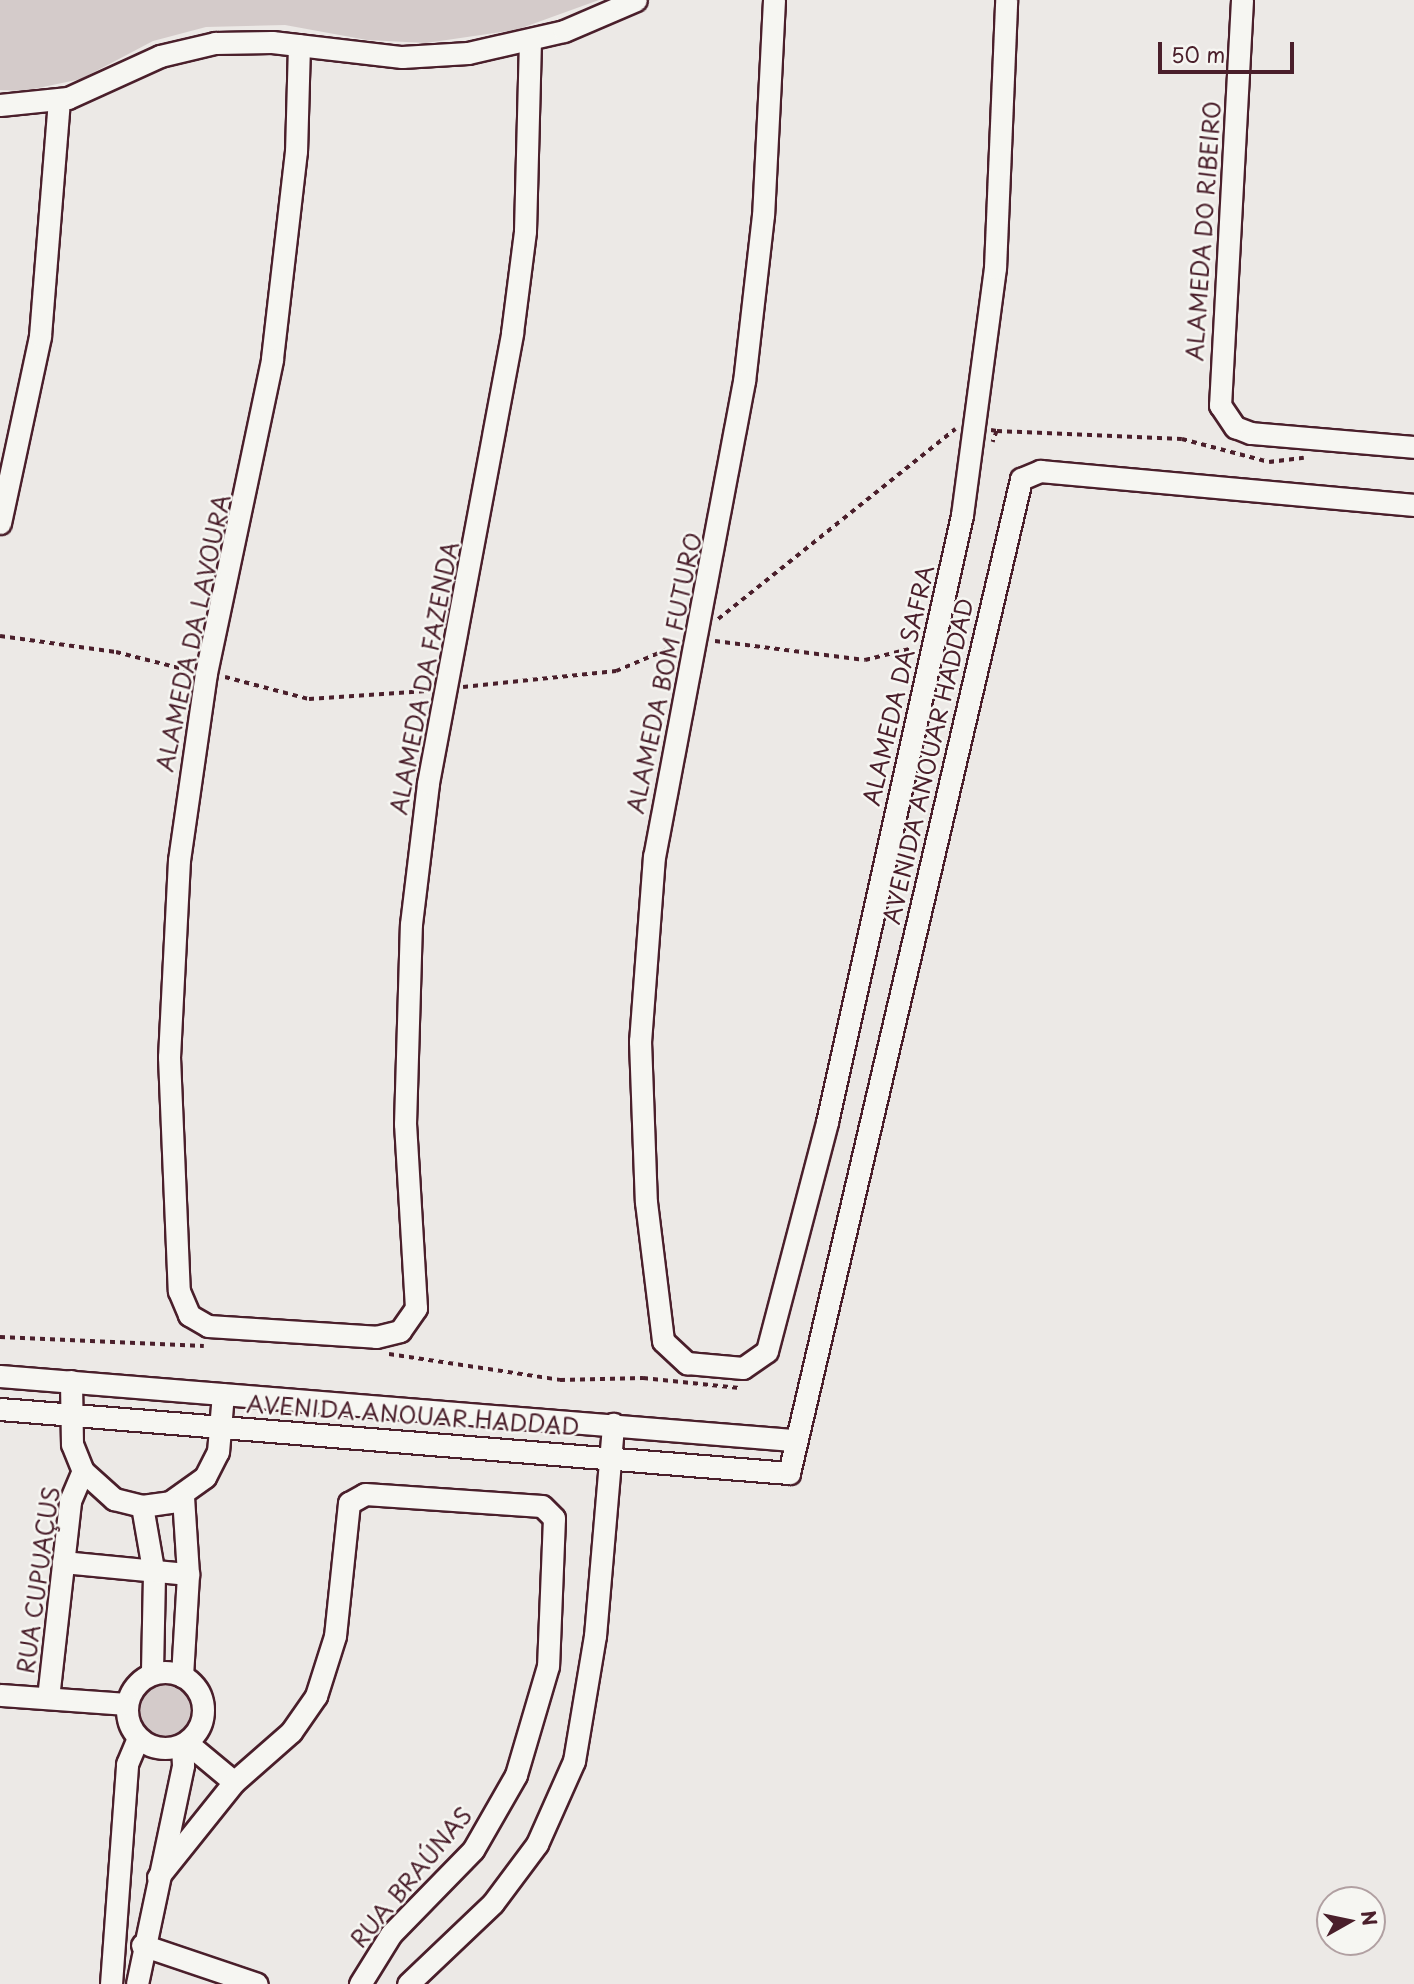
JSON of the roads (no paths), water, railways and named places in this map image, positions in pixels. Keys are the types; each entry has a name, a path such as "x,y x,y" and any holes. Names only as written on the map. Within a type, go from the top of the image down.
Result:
{"street":[{"path":"0,105 60,100 187,48 243,41 413,57 530,41 636,0"},
{"name":"ALAMEDA BOM FUTURO","path":"672,1354 660,1333 646,1202 642,1001 654,856 698,641 752,312 774,0"},
{"name":"ALAMEDA DA SAFRA","path":"672,1354 687,1363 751,1373 767,1351 827,1122 986,429 1002,180 1006,0"},
{"name":"ALAMEDA DO RIBEIRO","path":"1242,0 1218,396 1228,421 1251,433 1414,447"},
{"name":"ALAMEDA DA FAZENDA","path":"189,1315 208,1326 376,1337 407,1325 417,1297 405,1124 411,924 428,783 514,320 525,231 530,41"},
{"name":"ALAMEDA DA LAVOURA","path":"189,1315 179,1291 170,1122 178,874 206,673 274,349 296,151 299,45"},
{"path":"0,523 42,323 60,100"},
{"name":"AVENIDA ANOUAR HADDAD","path":"0,1409 789,1473 792,1440 1021,479 1040,471 1414,505"},
{"name":"AVENIDA ANOUAR HADDAD","path":"0,1376 792,1440"},
{"path":"71,1381 68,1413 83,1471 114,1499 142,1506 183,1496 213,1465 221,1427 223,1394"},
{"path":"408,1984 493,1903 537,1844 574,1761 596,1636 613,1424"},
{"name":"RUA CUPUAÇUS","path":"48,1698 72,1488 83,1471"},
{"name":"RUA BRAÚNAS","path":"233,1782 291,1732 324,1677 349,1503 365,1494 449,1497 542,1506 554,1518 548,1666 516,1775 473,1850 391,1934 360,1984"},
{"path":"183,1496 188,1574 183,1676"},
{"path":"142,1506 154,1575 152,1674"},
{"path":"63,1562 154,1575 188,1574"},
{"path":"111,1984 127,1764 138,1738 127,1704 135,1685 152,1674 183,1676 197,1689 203,1708 199,1728 184,1744 183,1765 142,1945 137,1984"},
{"path":"0,1695 127,1704"},
{"path":"138,1738 154,1747 184,1744 233,1782 158,1877"},
{"path":"142,1945 257,1984"}]}
